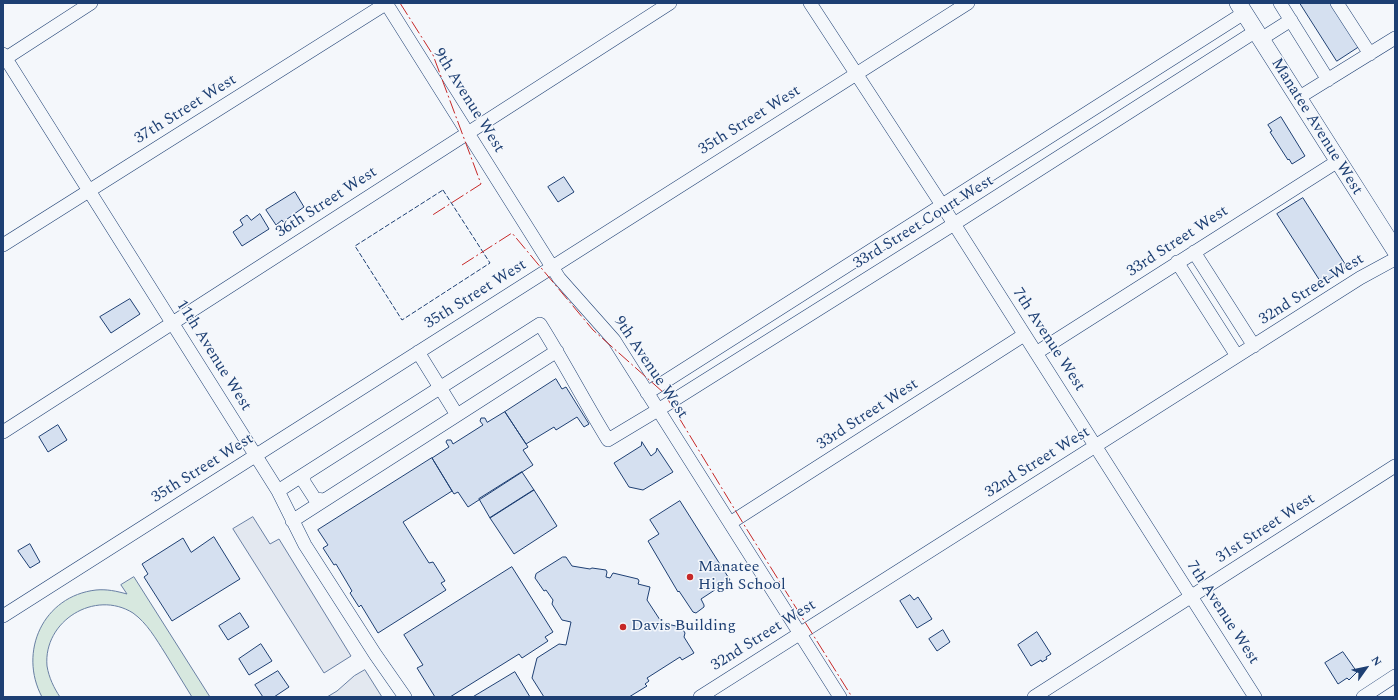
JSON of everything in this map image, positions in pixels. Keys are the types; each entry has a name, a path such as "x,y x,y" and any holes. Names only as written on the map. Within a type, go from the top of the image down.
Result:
{"main road":[{"name":"Manatee Avenue West","path":"1241,8 1395,250"}],"street":[{"path":"4,57 91,3"},
{"name":"9th Avenue West","path":"386,3 552,266 570,290 614,340 840,697"},
{"name":"37th Street West","path":"3,245 386,3"},
{"name":"36th Street West","path":"3,432 173,324 467,132 670,3"},
{"name":"7th Avenue West","path":"810,3 942,205 1255,697"},
{"name":"35th Street West","path":"3,616 968,3"},
{"path":"1280,3 1328,80"},
{"path":"1337,3 1370,54"},
{"name":"33rd Street Court West","path":"647,392 942,205 1241,8"},
{"name":"33rd Street Court West","path":"557,351 608,440 1258,35 1291,20"},
{"path":"1298,98 1395,38"},
{"name":"11th Avenue West","path":"4,57 256,455 278,491 305,545 375,654 405,697"},
{"name":"33rd Street West","path":"1036,353 1338,161"},
{"path":"1194,252 1254,346"},
{"name":"32nd Street West","path":"700,697 1360,278 1395,259"},
{"path":"1177,262 1237,356"},
{"path":"278,491 540,324 557,351 292,521"},
{"name":"33rd Street West","path":"730,523 1024,335"},
{"path":"418,352 457,415"},
{"name":"31st Street West","path":"1037,696 1395,466"},
{"path":"304,475 304,482 315,498 324,500"},
{"path":"1363,697 1395,676"}],"shaded area":[{"path":"253,517 270,544 279,539 351,656 324,673 233,529"},
{"path":"134,577 210,697 192,697 155,637 138,617 133,613 118,607 103,605 88,607 74,614 62,623 53,635 48,650 47,666 52,683 60,697 42,697 35,680 33,662 35,645 40,629 49,615 62,603 77,594 96,590 112,590 127,594 121,585"},
{"path":"365,670 382,697 327,697 337,691 354,676"}],"building":[{"path":"1300,3 1332,3 1360,46 1337,61"},
{"path":"1281,117 1305,156 1292,164 1270,132 1272,131 1268,125"},
{"path":"564,177 574,192 558,202 548,187"},
{"path":"295,192 304,207 283,222 282,220 276,225 266,210"},
{"path":"1303,198 1347,267 1322,284 1277,214"},
{"path":"260,214 269,229 242,246 233,232 243,225 240,220 247,215 251,220"},
{"path":"130,299 140,314 111,333 100,317"},
{"path":"556,379 562,389 566,387 589,424 584,427 577,417 556,430 554,427 526,444 505,412"},
{"path":"505,412 528,447 523,450 533,465 468,507 458,492 454,494 432,458 449,447 446,442 447,440 451,440 453,444 483,425 480,421 481,418 485,418 487,422"},
{"path":"58,425 67,440 48,452 39,437"},
{"path":"642,442 651,456 656,452 657,448 673,472 643,490 629,487 614,463 641,446"},
{"path":"432,458 452,491 403,522 429,563 433,562 445,581 441,583 446,590 378,633 361,605 359,607 350,593 352,591 336,564 334,565 323,548 328,545 318,530"},
{"path":"522,472 534,490 490,518 479,499"},
{"path":"534,490 557,526 514,554 490,518"},
{"path":"680,501 730,580 701,599 704,607 696,613 693,612 679,591 678,592 648,541 659,534 650,520"},
{"path":"214,537 240,579 172,621 144,577 148,574 142,564 183,538 191,552"},
{"path":"30,544 40,562 30,568 18,551"},
{"name":"Davis Building","path":"563,557 566,557 572,566 606,570 606,577 610,578 613,573 638,579 638,584 650,587 647,600 662,623 676,626 678,629 682,628 685,633 684,637 694,653 682,660 680,657 647,678 649,681 645,684 647,686 629,697 544,697 532,678 537,658 559,644 566,645 571,622 562,620 552,604 553,600 546,590 544,591 535,578 536,574"},
{"path":"512,567 553,632 545,637 548,641 522,658 519,654 450,697 435,697 417,668 423,665 404,635"},
{"path":"910,595 914,600 918,597 932,619 917,628 900,601"},
{"path":"240,613 249,627 228,640 219,626"},
{"path":"943,630 950,642 937,651 929,639"},
{"path":"1037,632 1051,654 1042,662 1041,660 1031,666 1018,645"},
{"path":"261,644 272,661 249,675 239,659"},
{"path":"1343,652 1357,672 1349,680 1347,678 1338,684 1325,663"},
{"path":"278,671 289,687 274,697 263,697 255,685"},
{"path":"515,672 530,697 473,697"}],"fence":[{"path":"443,190 490,263 402,320 355,246 443,190"}],"power":[{"path":"400,3 433,55 481,184 431,216"},
{"path":"462,265 512,233 593,330 664,393 746,528 852,697"}],"place":[{"name":"Manatee High School","path":"690,577"},
{"name":"Davis Building","path":"623,627"}]}
